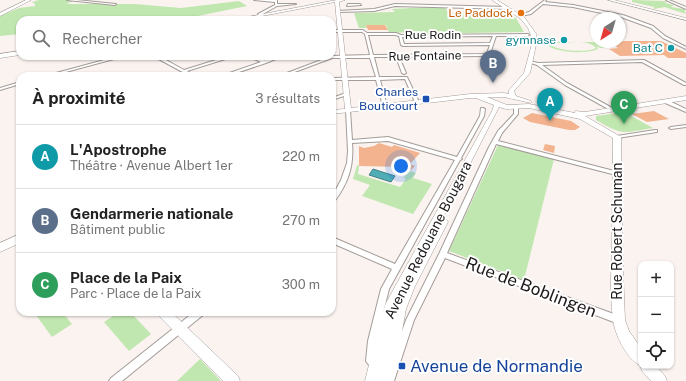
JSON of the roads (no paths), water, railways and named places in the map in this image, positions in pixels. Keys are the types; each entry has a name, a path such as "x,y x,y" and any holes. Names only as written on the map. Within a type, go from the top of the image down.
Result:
{"street":[{"path":"68,0 115,4"},
{"path":"255,0 295,4"},
{"path":"260,16 339,0 338,11 348,110 350,164 343,183 336,194"},
{"path":"352,0 356,11"},
{"path":"494,0 520,15 528,22 532,39 523,73 502,105"},
{"path":"520,15 526,14 546,0"},
{"path":"610,0 686,19"},
{"path":"667,0 686,8"},
{"path":"0,15 27,1"},
{"path":"413,1 415,6"},
{"path":"260,16 259,15 276,2"},
{"path":"543,3 567,5 622,16 652,27 664,38 686,48"},
{"path":"348,5 360,5"},
{"path":"338,11 374,10 389,6 507,8"},
{"name":"Rue Rodin","path":"336,31 363,31 366,34 396,34 400,36 531,35"},
{"path":"366,34 385,106"},
{"name":"Rue Fontaine","path":"336,56 484,55 488,54 495,35"},
{"path":"502,105 511,91 527,73 535,40 531,35"},
{"path":"400,36 404,44 407,45 491,44"},
{"path":"0,56 16,54"},
{"path":"397,56 417,102"},
{"path":"62,72 108,60"},
{"path":"163,60 184,71 218,60"},
{"path":"260,60 265,62"},
{"path":"235,72 271,60"},
{"path":"291,72 321,60"},
{"path":"530,62 538,64 643,61 685,84"},
{"path":"538,64 573,88 612,110"},
{"path":"336,79 405,76"},
{"path":"0,89 16,84"},
{"path":"336,98 346,94"},
{"path":"336,112 477,96 502,105 529,106 584,115 686,98"},
{"path":"665,101 686,111"},
{"name":"Avenue Redouane Bougara","path":"388,381 410,320 443,254 495,142 500,132 516,114 502,105"},
{"name":"Avenue Redouane Bougara","path":"371,381 372,341 385,289 396,267 459,159 502,105"},
{"name":"Avenue Redouane Bougara","path":"371,381 386,320 392,303 502,105"},
{"name":"Avenue Redouane Bougara","path":"388,381 400,309 409,286 500,112 502,105"},
{"path":"584,115 617,137 655,131"},
{"path":"671,128 686,126"},
{"name":"Rue Robert Schuman","path":"617,137 616,173 619,320 626,338 638,355"},
{"path":"349,142 388,139 459,159"},
{"path":"495,142 616,173"},
{"path":"0,248 16,240"},
{"path":"336,242 396,267"},
{"name":"Rue de Boblingen","path":"443,254 619,320"},
{"path":"167,316 233,381"},
{"path":"114,381 195,316"},
{"path":"376,381 377,361"},
{"path":"650,369 660,381"}],"water":[{"path":"373,169 395,176 391,182 369,175"}],"place":[{"name":"Le Paddock","path":"521,13"},
{"name":"gymnase","path":"564,40"},
{"name":"Bat C","path":"671,48"},
{"name":"Gendarmerie nationale","path":"493,83"},
{"name":"Charles Bouticourt","path":"426,99"},
{"name":"L'Apostrophe","path":"550,121"},
{"name":"Place de la Paix","path":"624,124"},
{"name":"Avenue de Normandie","path":"402,366"}]}
